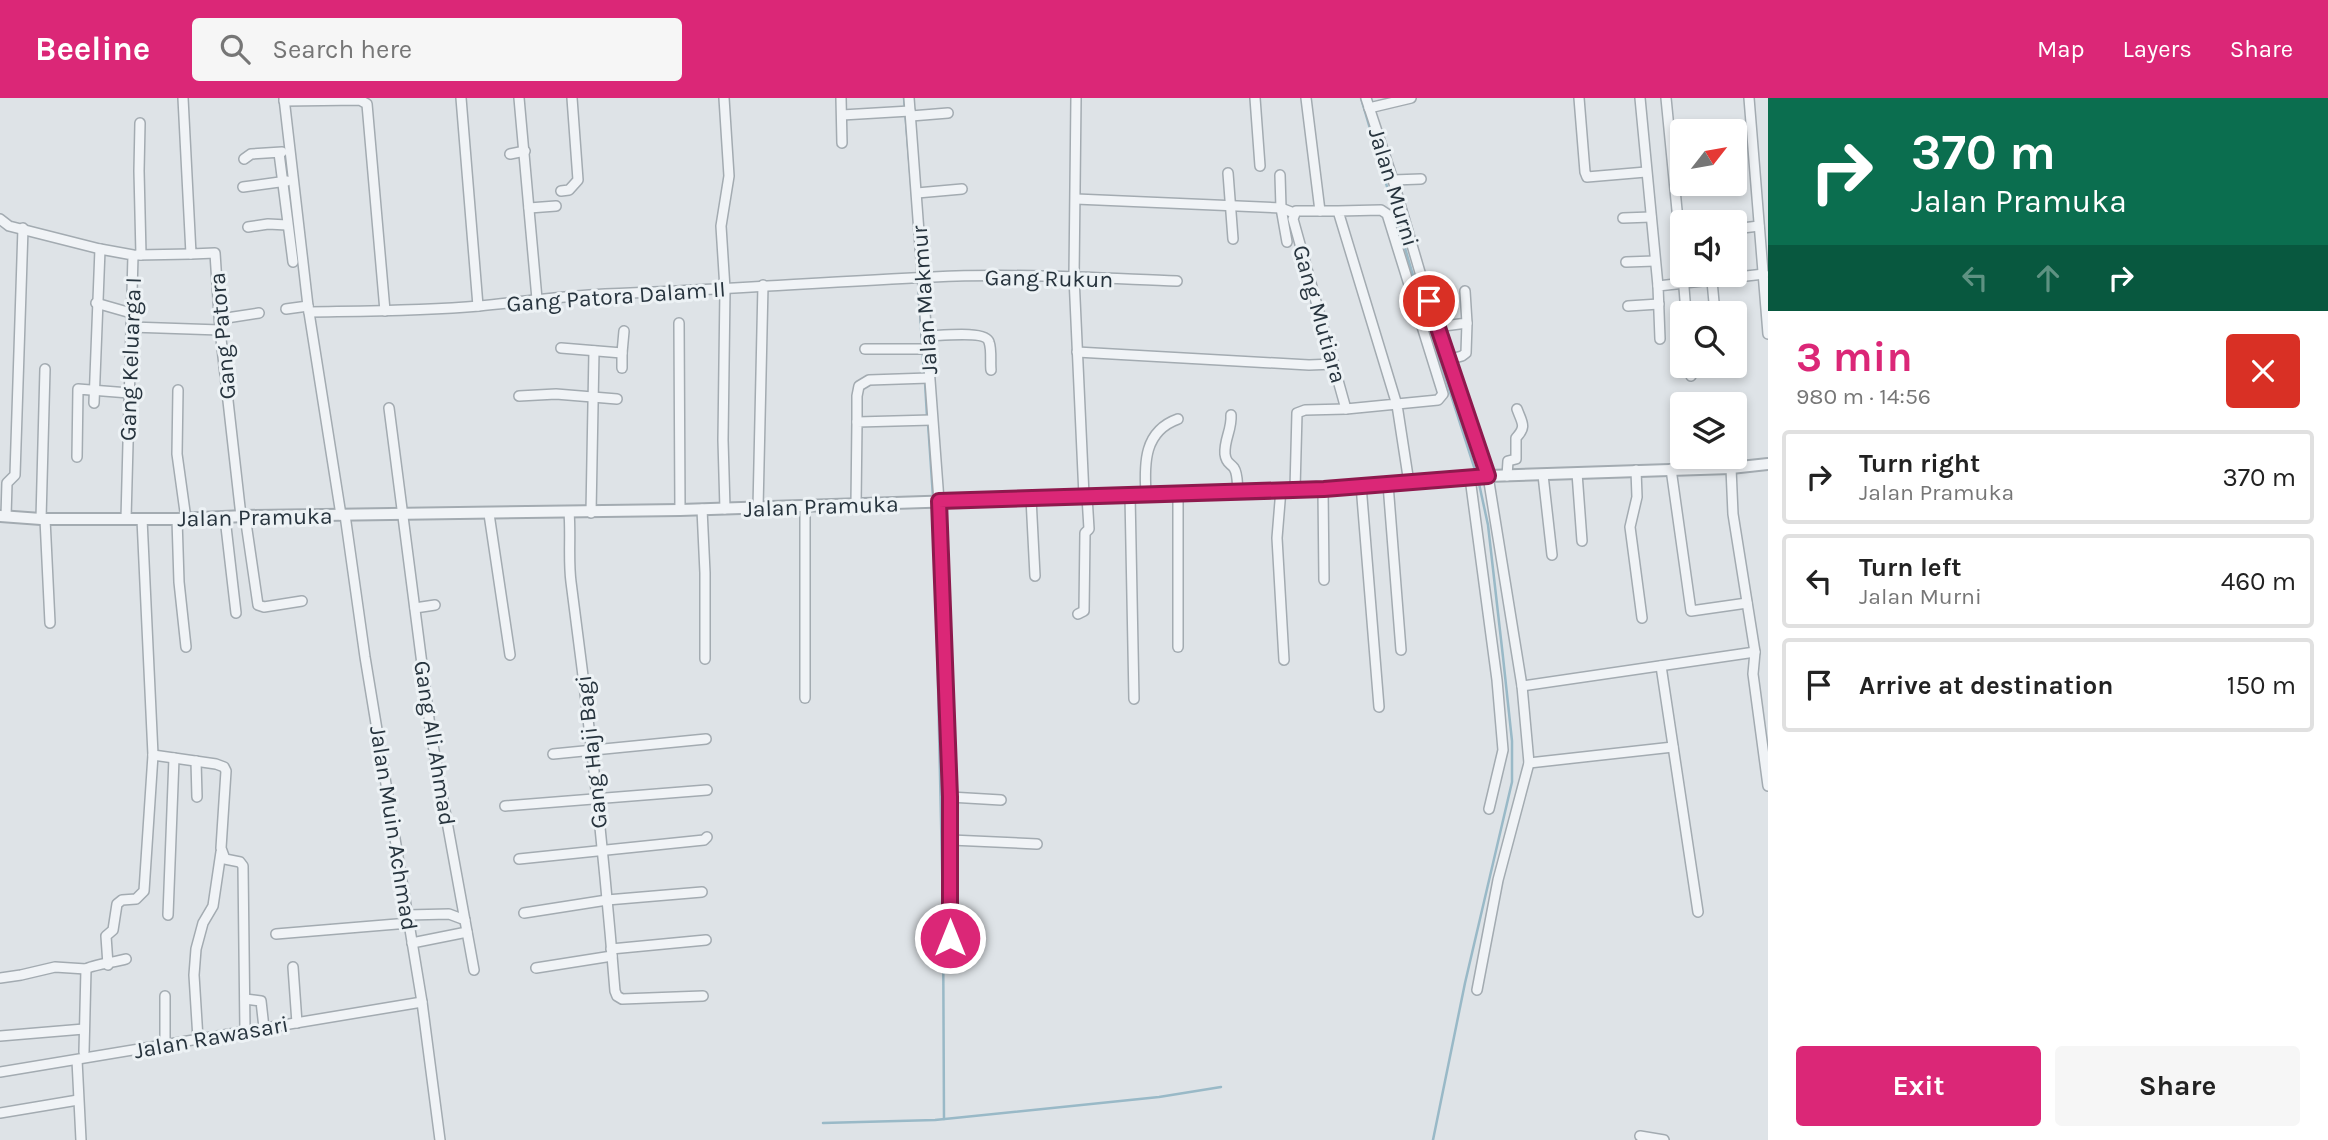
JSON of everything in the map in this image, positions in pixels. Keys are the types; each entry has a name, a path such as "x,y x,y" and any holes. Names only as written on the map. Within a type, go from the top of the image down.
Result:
{"street":[{"name":"Gang Patora","path":"183,98 191,254 215,253 220,330 243,516 258,605 264,607 302,601"},
{"path":"461,98 478,306"},
{"path":"519,98 537,299"},
{"path":"561,191 569,190 578,180 572,98"},
{"path":"724,98 729,176 721,226 725,289 725,509"},
{"path":"841,98 842,143"},
{"name":"Jalan Makmur","path":"909,98 907,113 917,193 918,278 926,336 923,348 939,501 950,797 950,938"},
{"path":"1076,98 1076,352 1089,529 1084,533 1084,611 1079,614"},
{"path":"1255,98 1260,166"},
{"path":"1306,98 1320,211"},
{"name":"Jalan Murni","path":"1366,98 1394,180 1395,212 1488,476 1522,686 1529,763"},
{"path":"1369,108 1411,98"},
{"path":"1579,98 1587,177 1646,172"},
{"path":"1640,98 1658,286 1660,339"},
{"path":"1666,98 1677,210"},
{"path":"1749,98 1768,334"},
{"path":"343,515 309,309 290,221 284,152 284,100 366,100 385,311"},
{"path":"842,115 948,113"},
{"path":"140,123 137,255 191,254"},
{"path":"510,154 524,151"},
{"path":"244,159 251,154 284,152"},
{"path":"1228,173 1233,239"},
{"path":"1280,175 1281,208 1287,242"},
{"path":"1394,180 1421,179"},
{"path":"243,187 287,181"},
{"path":"917,193 962,190"},
{"path":"1076,199 1281,208 1294,213"},
{"path":"529,208 556,206"},
{"name":"Gang Mutiara","path":"1320,211 1395,212 1443,394 1438,400 1346,408 1293,219 1294,213 1320,211"},
{"name":"Gang Mutiara","path":"1338,211 1397,405 1409,483"},
{"path":"1623,218 1651,217"},
{"name":"Gang Keluarga I","path":"0,219 9,226 100,249 137,255 131,313 126,519"},
{"path":"248,227 290,221"},
{"path":"1747,227 1759,226"},
{"path":"3,516 7,483 15,475 23,228"},
{"path":"293,262 294,237"},
{"path":"94,403 100,249"},
{"path":"1626,262 1655,261"},
{"path":"1747,276 1764,274"},
{"name":"Gang Rukun","path":"918,278 1074,277 1177,281"},
{"name":"Gang Patora Dalam II","path":"286,309 385,311 763,285 918,278"},
{"path":"1658,286 1670,283"},
{"path":"758,508 763,285"},
{"path":"1447,360 1466,353 1465,291"},
{"path":"96,303 131,313"},
{"path":"1628,306 1659,304"},
{"path":"220,319 259,313"},
{"path":"679,323 680,510"},
{"path":"1436,327 1467,323"},
{"path":"131,327 220,330"},
{"path":"622,368 624,331"},
{"path":"926,336 977,335 986,338 989,341 991,370"},
{"path":"561,348 622,353"},
{"path":"865,349 923,348"},
{"path":"591,513 594,351"},
{"path":"1076,352 1309,365 1334,364"},
{"path":"45,369 43,519 50,623"},
{"path":"856,504 859,386 869,380 926,378"},
{"path":"77,457 78,389 129,393"},
{"path":"178,390 177,454 184,490 179,582 186,647"},
{"path":"519,396 556,394 617,399"},
{"name":"Gang Ali Ahmad","path":"389,408 431,734 474,970"},
{"path":"1295,489 1297,413 1304,410 1346,408"},
{"path":"1507,476 1508,461 1516,459 1516,438 1523,433 1524,428 1517,409"},
{"path":"1231,415 1231,430 1226,438 1225,456 1234,468 1238,491"},
{"path":"1146,494 1148,448 1158,429 1165,423 1178,419"},
{"path":"857,422 929,420"},
{"name":"Jalan Pramuka","path":"1747,464 1768,464"},
{"path":"1671,469 1691,611 1747,603"},
{"name":"Jalan Pramuka","path":"3,516 43,519 181,519 591,513 1324,489 1488,476 1671,469"},
{"path":"1727,469 1755,652 1753,674 1768,786"},
{"path":"1636,470 1637,497 1630,527 1642,618"},
{"path":"1577,473 1582,541"},
{"path":"1544,475 1552,555"},
{"path":"1469,478 1497,680 1503,750 1489,809"},
{"path":"1388,484 1401,650"},
{"path":"1361,485 1379,707"},
{"path":"1281,489 1277,538 1284,660"},
{"path":"1324,489 1324,580"},
{"path":"1178,493 1178,647"},
{"path":"1130,495 1133,699"},
{"path":"1031,498 1034,576"},
{"path":"804,505 805,698"},
{"path":"702,509 705,659"},
{"name":"Gang Haji Bagi","path":"569,512 571,581 615,991 622,999 703,996"},
{"path":"489,514 510,655"},
{"name":"Jalan Muin Achmad","path":"343,515 422,1002 440,1140"},
{"path":"225,518 236,613"},
{"path":"108,965 106,936 113,930 117,904 122,900 136,899 144,891 153,755 142,519"},
{"path":"415,608 435,605"},
{"path":"1522,686 1755,652"},
{"path":"1661,666 1698,912"},
{"path":"553,754 706,739"},
{"path":"1476,990 1498,880 1529,763 1673,747"},
{"path":"153,755 221,765 226,771 221,852 213,906 203,923 196,948 195,1010 198,1039"},
{"path":"168,915 174,758"},
{"path":"196,761 197,797"},
{"path":"505,806 707,790"},
{"path":"950,797 1002,800"},
{"path":"519,859 704,840 707,837"},
{"path":"951,841 1038,844"},
{"path":"221,852 225,859 240,862 243,866 245,1031"},
{"path":"524,913 607,900 702,892"},
{"path":"276,934 449,914 465,920"},
{"path":"412,943 467,932"},
{"path":"536,968 612,952 706,940"},
{"path":"0,978 55,967 86,970 91,966 108,965 127,959"},
{"path":"293,967 297,1023"},
{"path":"81,1140 78,1100 86,970"},
{"path":"165,996 165,1044"},
{"path":"245,999 261,1001 264,1028"},
{"name":"Jalan Rawasari","path":"0,1072 81,1056 422,1002"},
{"path":"0,1036 84,1029"},
{"path":"0,1113 78,1100"},
{"path":"1640,1136 1664,1140"}],"waterway":[{"path":"904,98 913,207"},
{"path":"1361,98 1417,289 1476,473"},
{"path":"918,280 924,375"},
{"path":"925,382 927,417"},
{"path":"928,423 933,497"},
{"path":"1433,1140 1465,983 1512,782 1512,741 1503,657 1488,525 1478,479"},
{"path":"934,504 943,910 944,1119"},
{"path":"823,1123 935,1120 1159,1097 1221,1087"}],"route":[{"path":"950,938 950,797 939,501 1324,489 1488,476 1429,301"}]}
